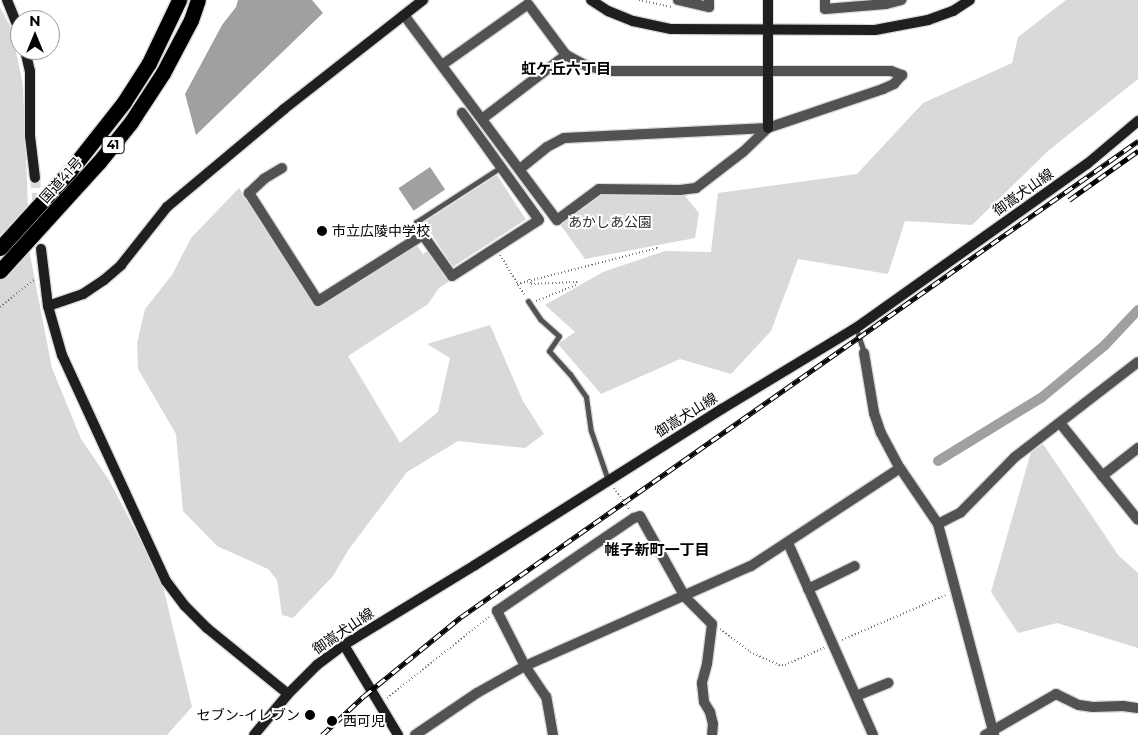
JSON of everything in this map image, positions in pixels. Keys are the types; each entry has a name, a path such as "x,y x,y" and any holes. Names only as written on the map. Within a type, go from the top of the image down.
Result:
{"highway":[{"name":"国道41号","path":"0,248 69,172 124,102 149,63 179,0"},
{"name":"国道41号","path":"0,271 100,162 131,122 163,73 191,20 198,0"}],"street":[{"path":"48,306 83,294 104,280 121,265 167,208 284,109 423,0"},
{"path":"591,0 608,11 633,21 671,29 875,30 928,20 953,11 970,0"},
{"path":"682,1 709,7 709,0"},
{"path":"404,15 557,220 599,189 680,190 696,188 743,152 768,128 768,0"},
{"path":"825,0 825,9 878,5 901,0"},
{"path":"442,66 528,4 566,55 587,66 609,71 891,71 902,75 894,84 882,89 768,128 564,138 547,146 520,169"},
{"path":"482,119 566,55"},
{"path":"27,60 30,71 30,136 35,178"},
{"path":"282,168 264,179 249,192 318,301 423,235 452,276 497,249 539,220 462,113"},
{"name":"御嵩犬山線","path":"254,735 288,694 317,665 344,645 856,328 1087,164 1138,121"},
{"path":"41,249 48,306 70,375 166,581 185,606 207,628 288,694"},
{"path":"864,354 874,413 881,433 900,468 938,524 991,734 1056,694 1079,705 1138,708"},
{"path":"938,524 960,513 1015,457 1138,362"},
{"path":"1060,423 1138,520"},
{"path":"1102,476 1138,448"},
{"path":"415,735 477,693 525,666 685,597 751,566 900,468"},
{"path":"553,735 546,697 525,666 497,611 634,518 640,516 685,597 712,624 707,664 702,683 704,702 710,712 713,724 712,735"},
{"path":"788,543 872,735"},
{"path":"808,589 855,566"},
{"path":"344,645 398,735"},
{"path":"856,696 888,682"}],"lane":[{"path":"423,235 416,222 501,167"},
{"path":"529,302 540,319 559,336 548,351 570,374 586,397 591,431 608,480"},
{"path":"856,328 864,354"}],"path":[{"path":"639,0 666,7 685,8 682,1"},
{"path":"517,284 529,279 657,248 656,246"},
{"path":"497,249 529,302 576,285 577,282 531,284 529,279"},
{"path":"0,307 44,275"},
{"path":"608,480 625,502 634,518"},
{"path":"379,704 497,611"}],"green space":[{"path":"1066,0 1138,0 1138,79 1048,151 972,225 905,221 888,274 798,259 771,331 731,374 680,359 601,394 558,344 575,332 545,305 603,272 665,251 711,252 718,193 857,174 923,103 1012,63 1018,37"},
{"path":"0,7 10,26 10,60 18,60 23,85 30,255 52,368 81,439 109,480 162,582 192,707 167,735 0,735"},
{"path":"497,175 526,219 453,267 424,222"},
{"path":"239,188 316,307 416,244 423,254 429,250 450,281 439,288 428,304 348,356 400,443 438,412 450,358 427,344 490,325 523,401 544,434 525,448 458,441 407,472 349,549 333,576 293,618 282,615 277,580 268,569 217,546 183,511 176,434 138,369 137,343 145,309 172,275 191,238"},
{"name":"あかしあ公園","path":"599,189 680,190 699,213 695,238 585,259 557,220"},
{"path":"1043,444 1119,556 1138,573 1138,648 1057,623 1018,633 991,592 1031,452"}],"shaded area":[{"path":"238,0 312,0 323,13 196,135 185,94 222,25 236,7"},
{"path":"430,167 445,189 414,211 398,188"}],"waterway":[{"path":"938,461 1041,398 1105,345 1138,310"}],"tunnel":[{"path":"35,178 38,209"}],"railway":[{"path":"322,735 364,696 461,617 1138,141"},
{"path":"1069,200 1138,151"}],"place":[{"name":"市立広陵中学校","path":"322,231"},
{"name":"セブン-イレブン","path":"310,715"},
{"name":"西可児","path":"332,721"}],"district":[{"name":"虹ケ丘六丁目","path":"566,69"},
{"name":"帷子新町一丁目","path":"657,550"}]}
